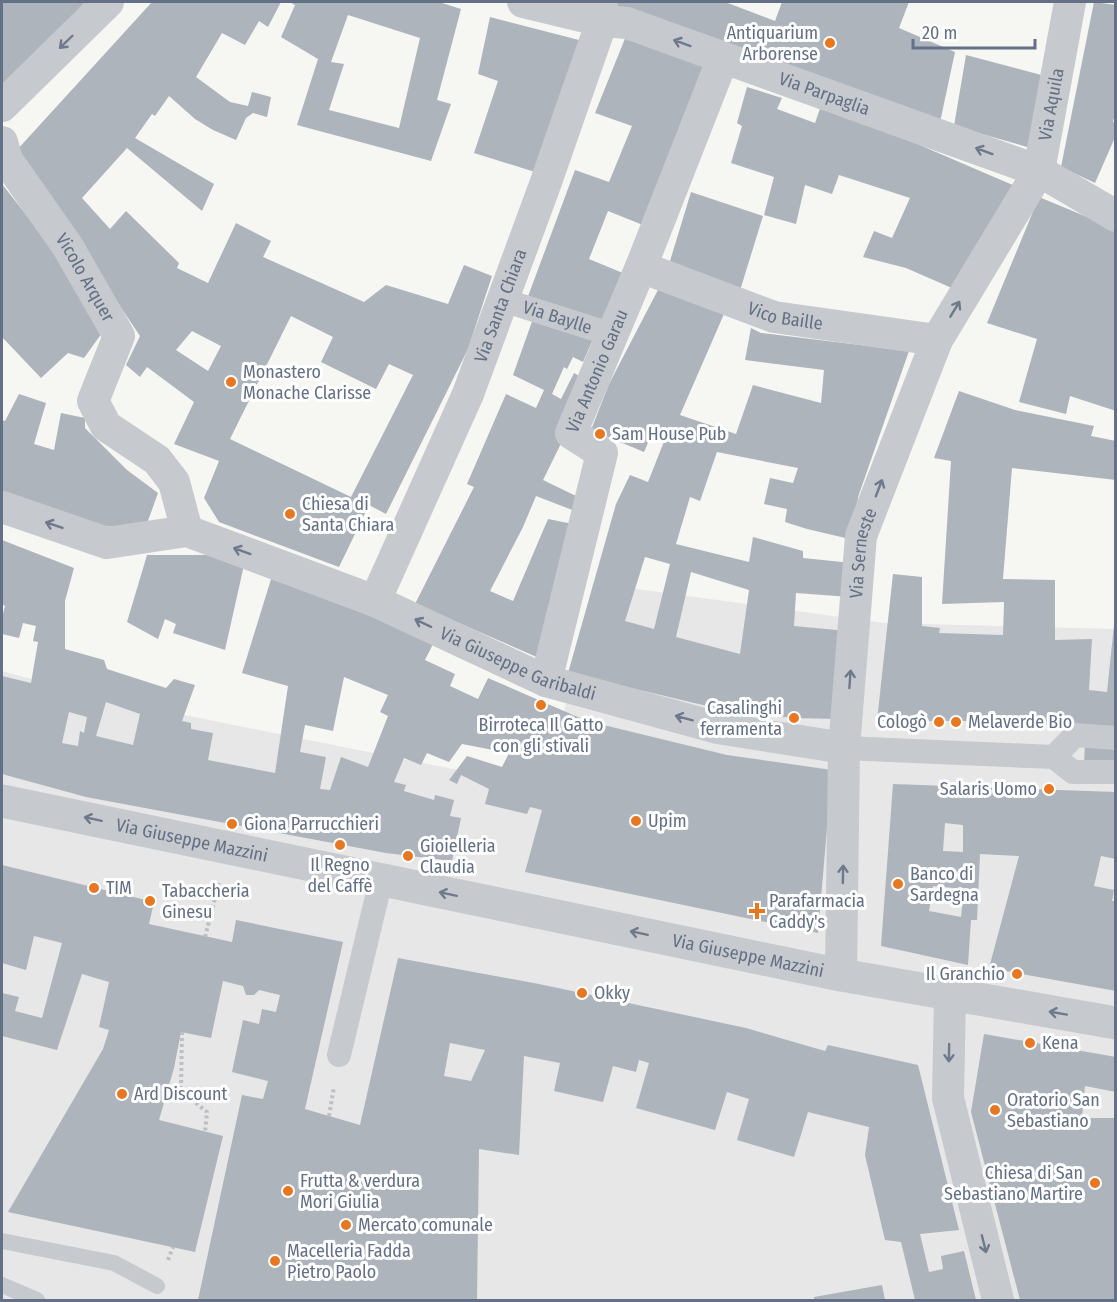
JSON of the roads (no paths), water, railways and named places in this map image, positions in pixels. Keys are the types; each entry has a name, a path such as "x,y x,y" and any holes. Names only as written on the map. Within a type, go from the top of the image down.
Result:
{"street":[{"path":"2,106 108,2"},
{"name":"Via Parpaglia","path":"523,2 602,11 627,23 1039,171 1116,216"},
{"name":"Via Aquila","path":"1039,171 1070,2"},
{"name":"Via Santa Chiara","path":"375,601 468,394 503,300 602,11"},
{"name":"Via Antonio Garau","path":"546,681 602,453 571,433 642,267 723,58"},
{"name":"Vicolo Arquer","path":"2,142 7,160 68,247 119,336 93,401 106,426 157,460 174,482 187,531"},
{"name":"Via Serneste","path":"841,975 844,748 861,536 937,340 1039,171"},
{"name":"Vico Baille","path":"642,267 774,317 937,340"},
{"name":"Via Baylle","path":"503,300 613,335"},
{"name":"Via Giuseppe Garibaldi","path":"2,507 107,543 187,531 375,601 546,681 718,728 844,748 1054,757 1073,772 1116,772"},
{"path":"1054,757 1075,735 1116,738"},
{"name":"Via Giuseppe Mazzini","path":"2,801 841,975 1116,1023"},
{"path":"339,1055 381,880"},
{"path":"950,995 948,1098 998,1300"}],"lane":[{"path":"2,1241 114,1263 158,1286"},
{"path":"2,1285 37,1300"}],"place":[{"name":"Antiquarium Arborense","path":"830,43"},
{"name":"Monastero Monache Clarisse","path":"231,382"},
{"name":"Sam House Pub","path":"600,434"},
{"name":"Chiesa di Santa Chiara","path":"290,514"},
{"name":"Birroteca Il Gatto con gli stivali","path":"541,705"},
{"name":"Casalinghi ferramenta","path":"794,718"},
{"name":"Cologò","path":"939,722"},
{"name":"Melaverde Bio","path":"956,722"},
{"name":"Salaris Uomo","path":"1049,789"},
{"name":"Upim","path":"636,821"},
{"name":"Giona Parrucchieri","path":"232,824"},
{"name":"Il Regno del Caffè","path":"340,845"},
{"name":"Gioielleria Claudia","path":"408,856"},
{"name":"Banco di Sardegna","path":"898,884"},
{"name":"TIM","path":"94,888"},
{"name":"Tabaccheria Ginesu","path":"150,901"},
{"name":"Parafarmacia Caddy's","path":"757,911"},
{"name":"Il Granchio","path":"1017,974"},
{"name":"Okky","path":"582,993"},
{"name":"Kena","path":"1030,1043"},
{"name":"Ard Discount","path":"122,1094"},
{"name":"Oratorio San Sebastiano","path":"995,1110"},
{"name":"Chiesa di San Sebastiano Martire","path":"1095,1183"},
{"name":"Frutta & verdura Mori Giulia","path":"288,1191"},
{"name":"Mercato comunale","path":"346,1225"},
{"name":"Macelleria Fadda Pietro Paolo","path":"275,1261"}]}
